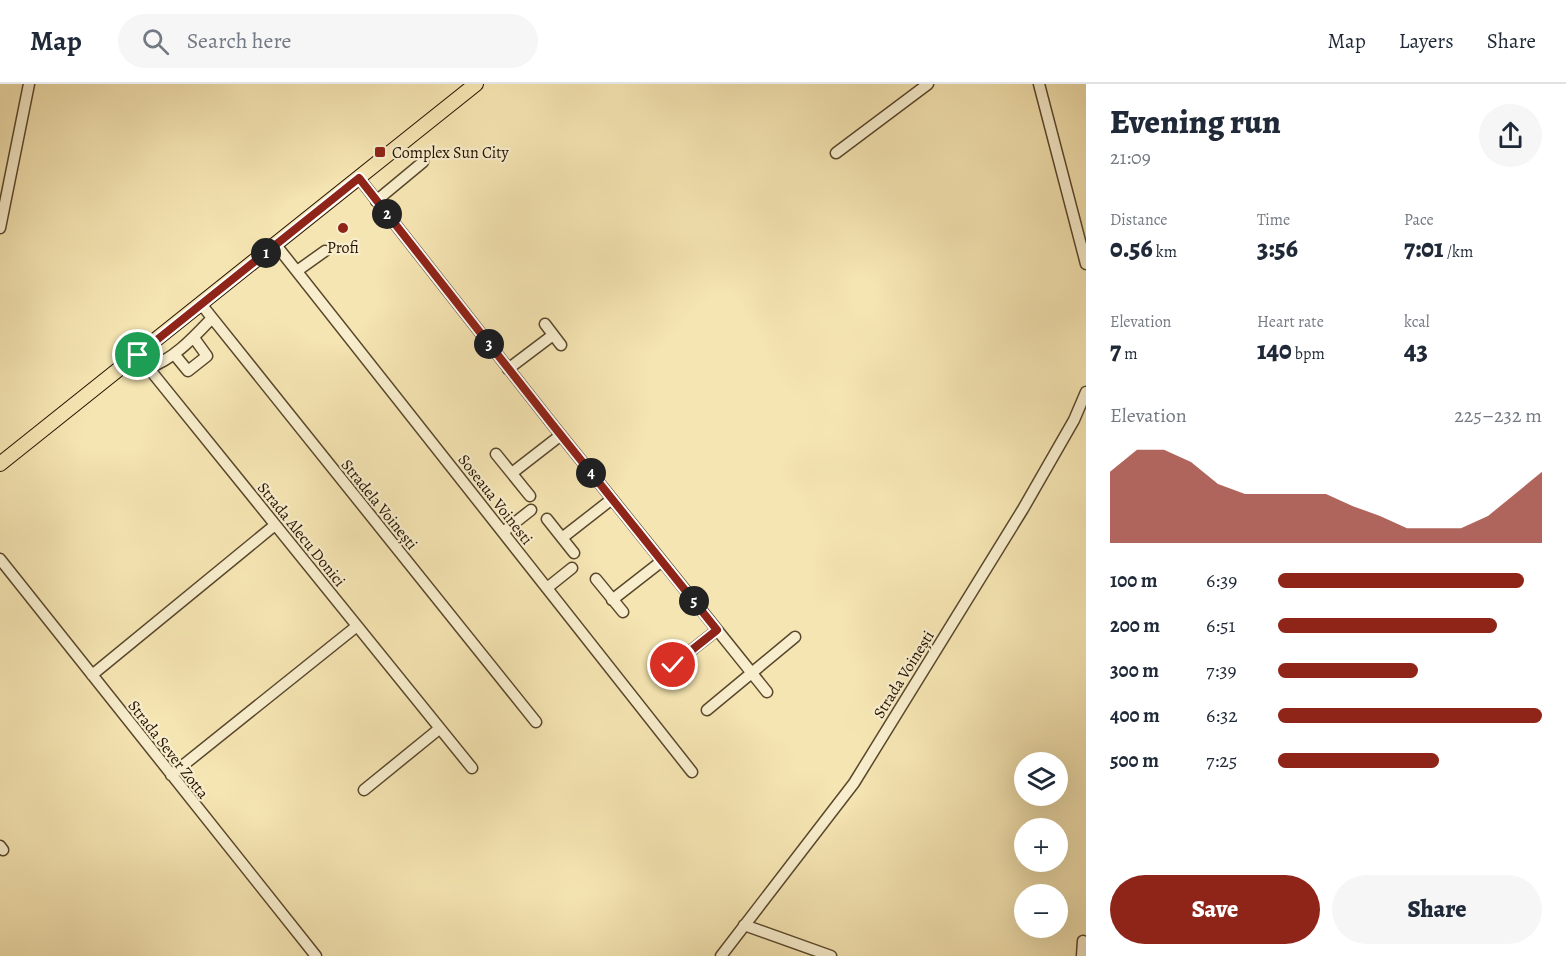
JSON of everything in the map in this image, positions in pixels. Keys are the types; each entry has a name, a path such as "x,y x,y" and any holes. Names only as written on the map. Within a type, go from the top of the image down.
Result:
{"main road":[{"path":"0,464 476,84"}],"street":[{"path":"0,228 29,84"},
{"path":"836,153 928,84"},
{"path":"1039,84 1086,264"},
{"path":"376,201 423,162"},
{"path":"359,178 508,369 767,692"},
{"name":"Soseaua Voinesti","path":"276,245 692,772"},
{"path":"297,271 324,251"},
{"name":"Stradela Voinești","path":"201,304 536,722"},
{"path":"148,368 162,363 174,354 194,338 212,318"},
{"path":"545,324 561,345"},
{"path":"508,369 554,335"},
{"path":"174,354 188,371 207,356 194,338"},
{"name":"Strada Alecu Donici","path":"138,355 472,768"},
{"name":"Strada Voinești","path":"721,956 854,783 1023,509 1074,420 1086,392"},
{"path":"512,473 561,435"},
{"path":"496,454 530,496"},
{"path":"562,538 612,499"},
{"path":"503,532 531,510"},
{"path":"547,519 573,554"},
{"path":"92,675 275,525"},
{"name":"Strada Sever Zotta","path":"0,559 316,956"},
{"path":"612,600 662,561"},
{"path":"547,588 572,568"},
{"path":"596,579 623,612"},
{"path":"171,775 357,626"},
{"path":"673,665 717,630"},
{"path":"707,710 795,637"},
{"path":"364,790 440,731"},
{"path":"744,925 831,956"},
{"path":"1082,956 1083,941"}],"place":[{"name":"Complex Sun City","path":"380,152"},
{"name":"Profi","path":"343,228"}],"route":[{"path":"138,355 359,178 717,630 673,665"}]}
